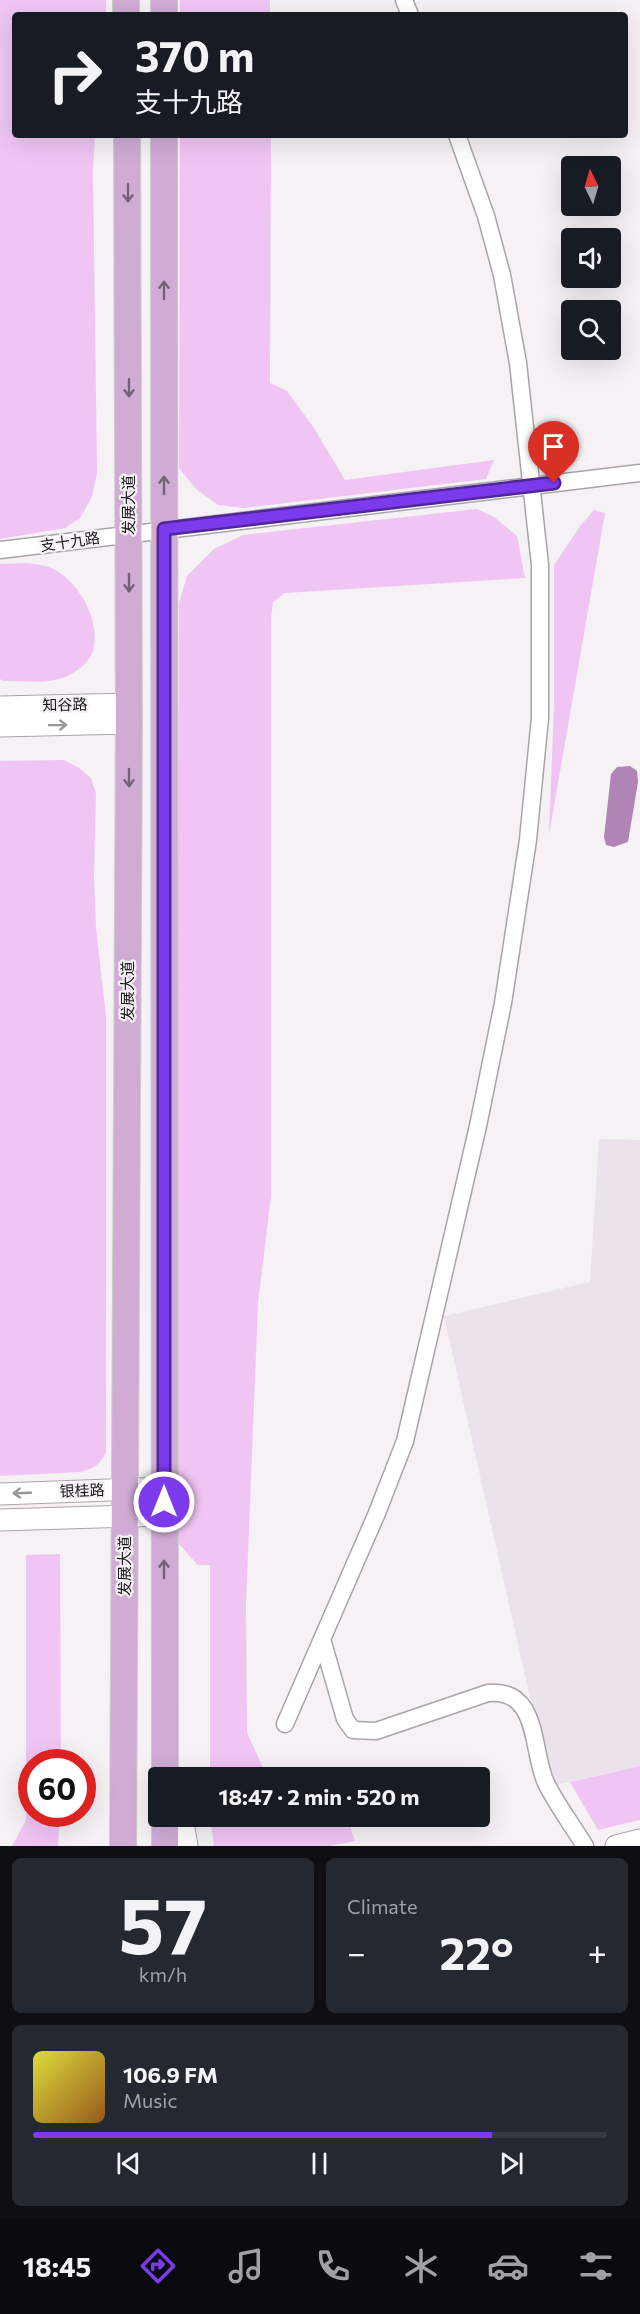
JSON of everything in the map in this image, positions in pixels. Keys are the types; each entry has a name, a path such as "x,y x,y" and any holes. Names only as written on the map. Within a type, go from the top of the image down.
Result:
{"main road":[{"name":"发展大道","path":"123,1846 129,713 127,138"},
{"path":"164,138 165,1767"},
{"path":"165,1827 165,1846"}],"street":[{"path":"285,1724 377,1513 405,1441 466,1185 503,1003 528,840 540,718 540,565 518,363 502,275 486,216 458,138"},
{"name":"支十九路","path":"0,550 640,473"},
{"name":"知谷路","path":"0,707 129,713"},
{"name":"知谷路","path":"0,726 129,713"},
{"name":"银桂路","path":"0,1494 164,1488"},
{"name":"银桂路","path":"0,1520 164,1515"},
{"path":"164,1628 177,1767"},
{"path":"112,1846 124,1631"},
{"path":"322,1639 345,1719 353,1730 376,1731 488,1693 501,1692 514,1698 528,1714 546,1782 585,1846"},
{"path":"183,1827 187,1846"},
{"path":"616,1846 640,1840"}],"shaded area":[{"path":"0,0 106,0 106,12 12,12 12,138 95,138 93,173 97,473 92,497 80,518 65,528 0,539"},
{"path":"180,0 270,0 270,12 180,12"},
{"path":"180,138 271,138 270,383 287,391 314,428 345,480 494,460 486,479 244,508 218,505 196,489 179,468"},
{"path":"477,509 494,517 517,536 525,578 285,593 273,602 271,618 271,1196 258,1303 246,1603 247,1732 263,1767 210,1767 210,1565 198,1565 176,1541 179,603 187,576 214,549 243,535"},
{"path":"594,510 605,513 549,835 554,705 554,565"},
{"path":"26,563 47,567 63,575 80,593 91,616 95,640 92,655 74,672 56,680 38,682 0,679 0,564"},
{"path":"64,760 91,778 96,793 94,876 96,928 106,1016 106,1452 96,1466 80,1472 0,1476 0,761"},
{"path":"630,766 637,771 638,782 628,842 614,847 606,845 604,837 611,774 617,767"},
{"path":"599,1139 640,1140 640,1766 550,1786 444,1316 590,1282"},
{"path":"60,1554 61,1749 26,1749 26,1555"},
{"path":"640,1766 640,1820 598,1830 570,1782"},
{"path":"22,1827 59,1827 58,1846 12,1846"},
{"path":"211,1827 350,1827 355,1841 330,1846 214,1846"}],"route":[{"path":"164,1502 164,529 554,483"}]}
